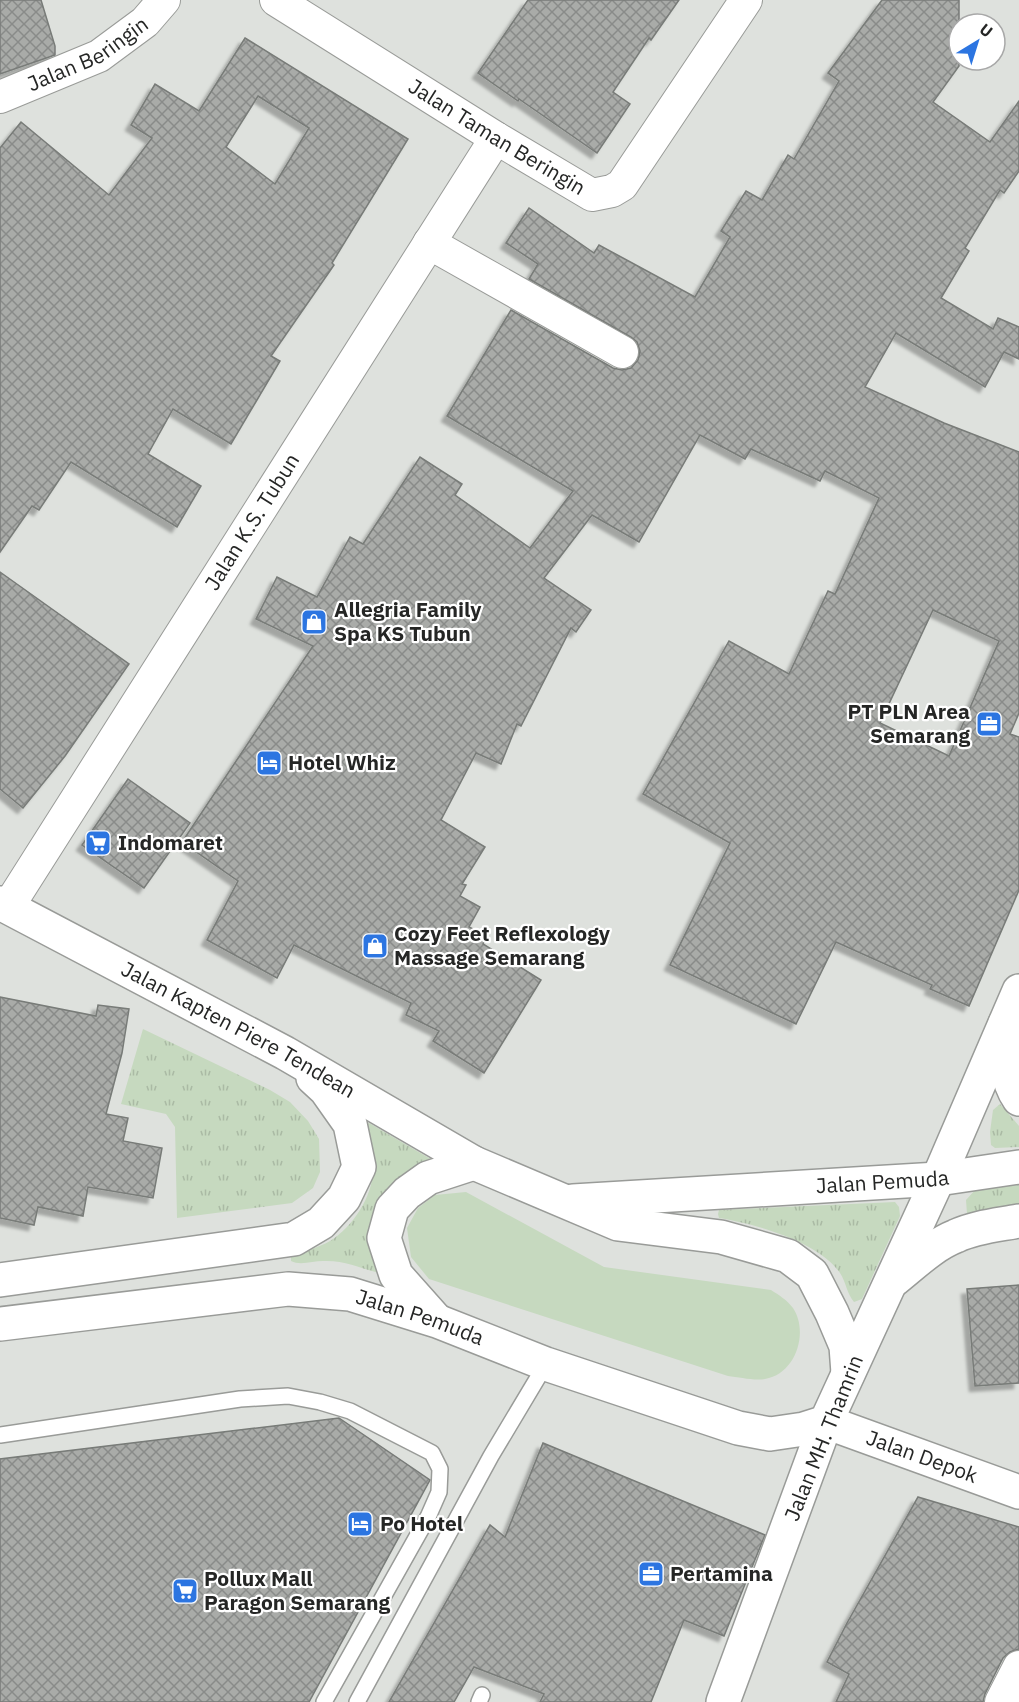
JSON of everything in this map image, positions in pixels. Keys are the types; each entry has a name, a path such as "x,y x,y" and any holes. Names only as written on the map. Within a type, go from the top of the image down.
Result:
{"main road":[{"name":"Jalan Kapten Piere Tendean","path":"4,905 285,1053 474,1162"},
{"name":"Jalan MH. Thamrin","path":"723,1702 826,1422 938,1179 1019,991"},
{"path":"1005,1024 1006,1064 1013,1091 1019,1099"},
{"path":"0,1280 294,1239 321,1223 344,1198 359,1167 350,1124 326,1090 285,1053"},
{"path":"437,1321 396,1275 384,1238 392,1209 407,1193 428,1178 474,1162"},
{"name":"Jalan Pemuda","path":"474,1162 618,1224 721,1237 788,1256 812,1274 827,1303 846,1346 848,1373"},
{"name":"Jalan Pemuda","path":"565,1201 938,1179 1019,1167"},
{"path":"891,1282 954,1236 973,1229 1019,1221"},
{"name":"Jalan Pemuda","path":"0,1324 288,1289 350,1294 437,1321 546,1364 738,1428 770,1434 804,1429 826,1422"},
{"name":"Jalan Depok","path":"826,1422 1019,1492"}],"street":[{"name":"Jalan Beringin","path":"0,97 99,56 145,22 164,0"},
{"name":"Jalan Taman Beringin","path":"276,0 496,138 592,195 612,191 622,185 746,0"},
{"name":"Jalan K.S. Tubun","path":"4,905 496,138"},
{"path":"429,243 622,352"},
{"path":"1000,1702 1019,1667"}],"lane":[{"path":"357,1702 491,1456 546,1364"},
{"path":"0,1435 240,1399 288,1396 350,1411 432,1453 440,1468 439,1492 428,1517 324,1702"}],"green space":[{"path":"143,1029 270,1090 290,1102 308,1121 319,1139 320,1172 313,1188 292,1203 177,1218 175,1127 166,1114 121,1104"},
{"path":"1000,1104 1019,1126 1019,1147 995,1148 991,1145 993,1110"},
{"path":"369,1123 434,1161 403,1174 394,1185 379,1273 338,1262 291,1261 291,1254 321,1246 330,1241 346,1228 360,1211 372,1181 373,1165 364,1125"},
{"path":"1019,1185 1019,1208 972,1218 967,1214 966,1200 975,1190"},
{"path":"466,1192 604,1267 771,1290 793,1308 798,1318 800,1329 797,1351 785,1369 765,1379 728,1376 429,1279 411,1257 407,1228 418,1208 435,1195"},
{"path":"895,1202 899,1207 900,1216 862,1299 854,1302 840,1273 817,1252 785,1236 719,1218 718,1214 719,1210"}],"building":[{"path":"0,0 41,0 55,46 55,55 0,74"},
{"path":"528,0 679,0 651,40 649,38 613,92 630,104 597,153 478,73"},
{"path":"882,0 959,0 959,12 947,12 947,72 955,72 933,102 990,142 1019,101 1019,171 1004,193 1000,190 965,248 969,251 941,298 993,329 998,318 1019,327 1019,359 1004,352 985,387 896,333 865,387 944,423 1019,452 1019,713 1010,734 1019,737 1019,890 969,1006 930,989 932,985 836,942 796,1024 670,965 730,843 643,794 729,641 789,674 828,591 835,594 879,498 825,471 820,481 751,449 745,459 700,435 639,542 592,515 544,578 591,610 576,632 571,628 521,726 517,724 501,764 476,753 441,820 485,847 462,884 466,885 460,896 480,907 469,927 487,936 483,944 541,980 484,1073 433,1041 439,1031 406,1015 411,1003 294,945 277,978 207,940 238,881 182,842 313,646 256,619 277,577 317,597 350,537 363,544 420,457 462,484 455,495 530,548 573,491 447,416 511,310 613,368 622,370 631,368 638,360 640,351 637,342 631,337 529,279 538,264 506,243 529,208 594,253 599,245 695,297 730,237 721,231 746,191 762,200 788,155 794,159 839,81 828,73","holes":["933,610 999,641 949,756 880,723"]},
{"path":"245,38 408,139 332,263 334,265 271,356 280,361 231,444 173,409 148,454 201,486 177,527 71,462 39,510 32,506 0,552 0,148 21,122 109,195 152,138 131,125 155,84 199,111","holes":["258,96 309,128 275,184 226,147"]},
{"path":"0,572 129,664 65,756 23,808 0,789"},
{"path":"128,779 190,823 144,888 82,845"},
{"path":"0,997 96,1016 98,1005 129,1009 122,1053 106,1114 128,1118 123,1141 162,1148 153,1198 88,1187 83,1216 38,1207 34,1225 0,1218"},
{"path":"1019,1285 1019,1383 975,1386 967,1289"},
{"name":"Pollux Mall Paragon Semarang","path":"339,1418 430,1480 309,1702 0,1702 0,1459"},
{"name":"Pertamina","path":"543,1443 765,1535 724,1636 684,1620 651,1702 540,1702 544,1694 474,1667 454,1702 389,1702 490,1525 505,1537"},
{"path":"918,1497 1019,1527 1019,1649 1003,1658 983,1702 836,1702 849,1674 827,1662"}],"place":[{"name":"Allegria Family Spa KS Tubun","path":"314,622"},
{"name":"PT PLN Area Semarang","path":"989,724"},
{"name":"Hotel Whiz","path":"269,763"},
{"name":"Indomaret","path":"98,843"},
{"name":"Cozy Feet Reflexology Massage Semarang","path":"375,946"},
{"name":"Po Hotel","path":"360,1524"},
{"name":"Pertamina","path":"651,1574"},
{"name":"Pollux Mall Paragon Semarang","path":"185,1591"}]}
